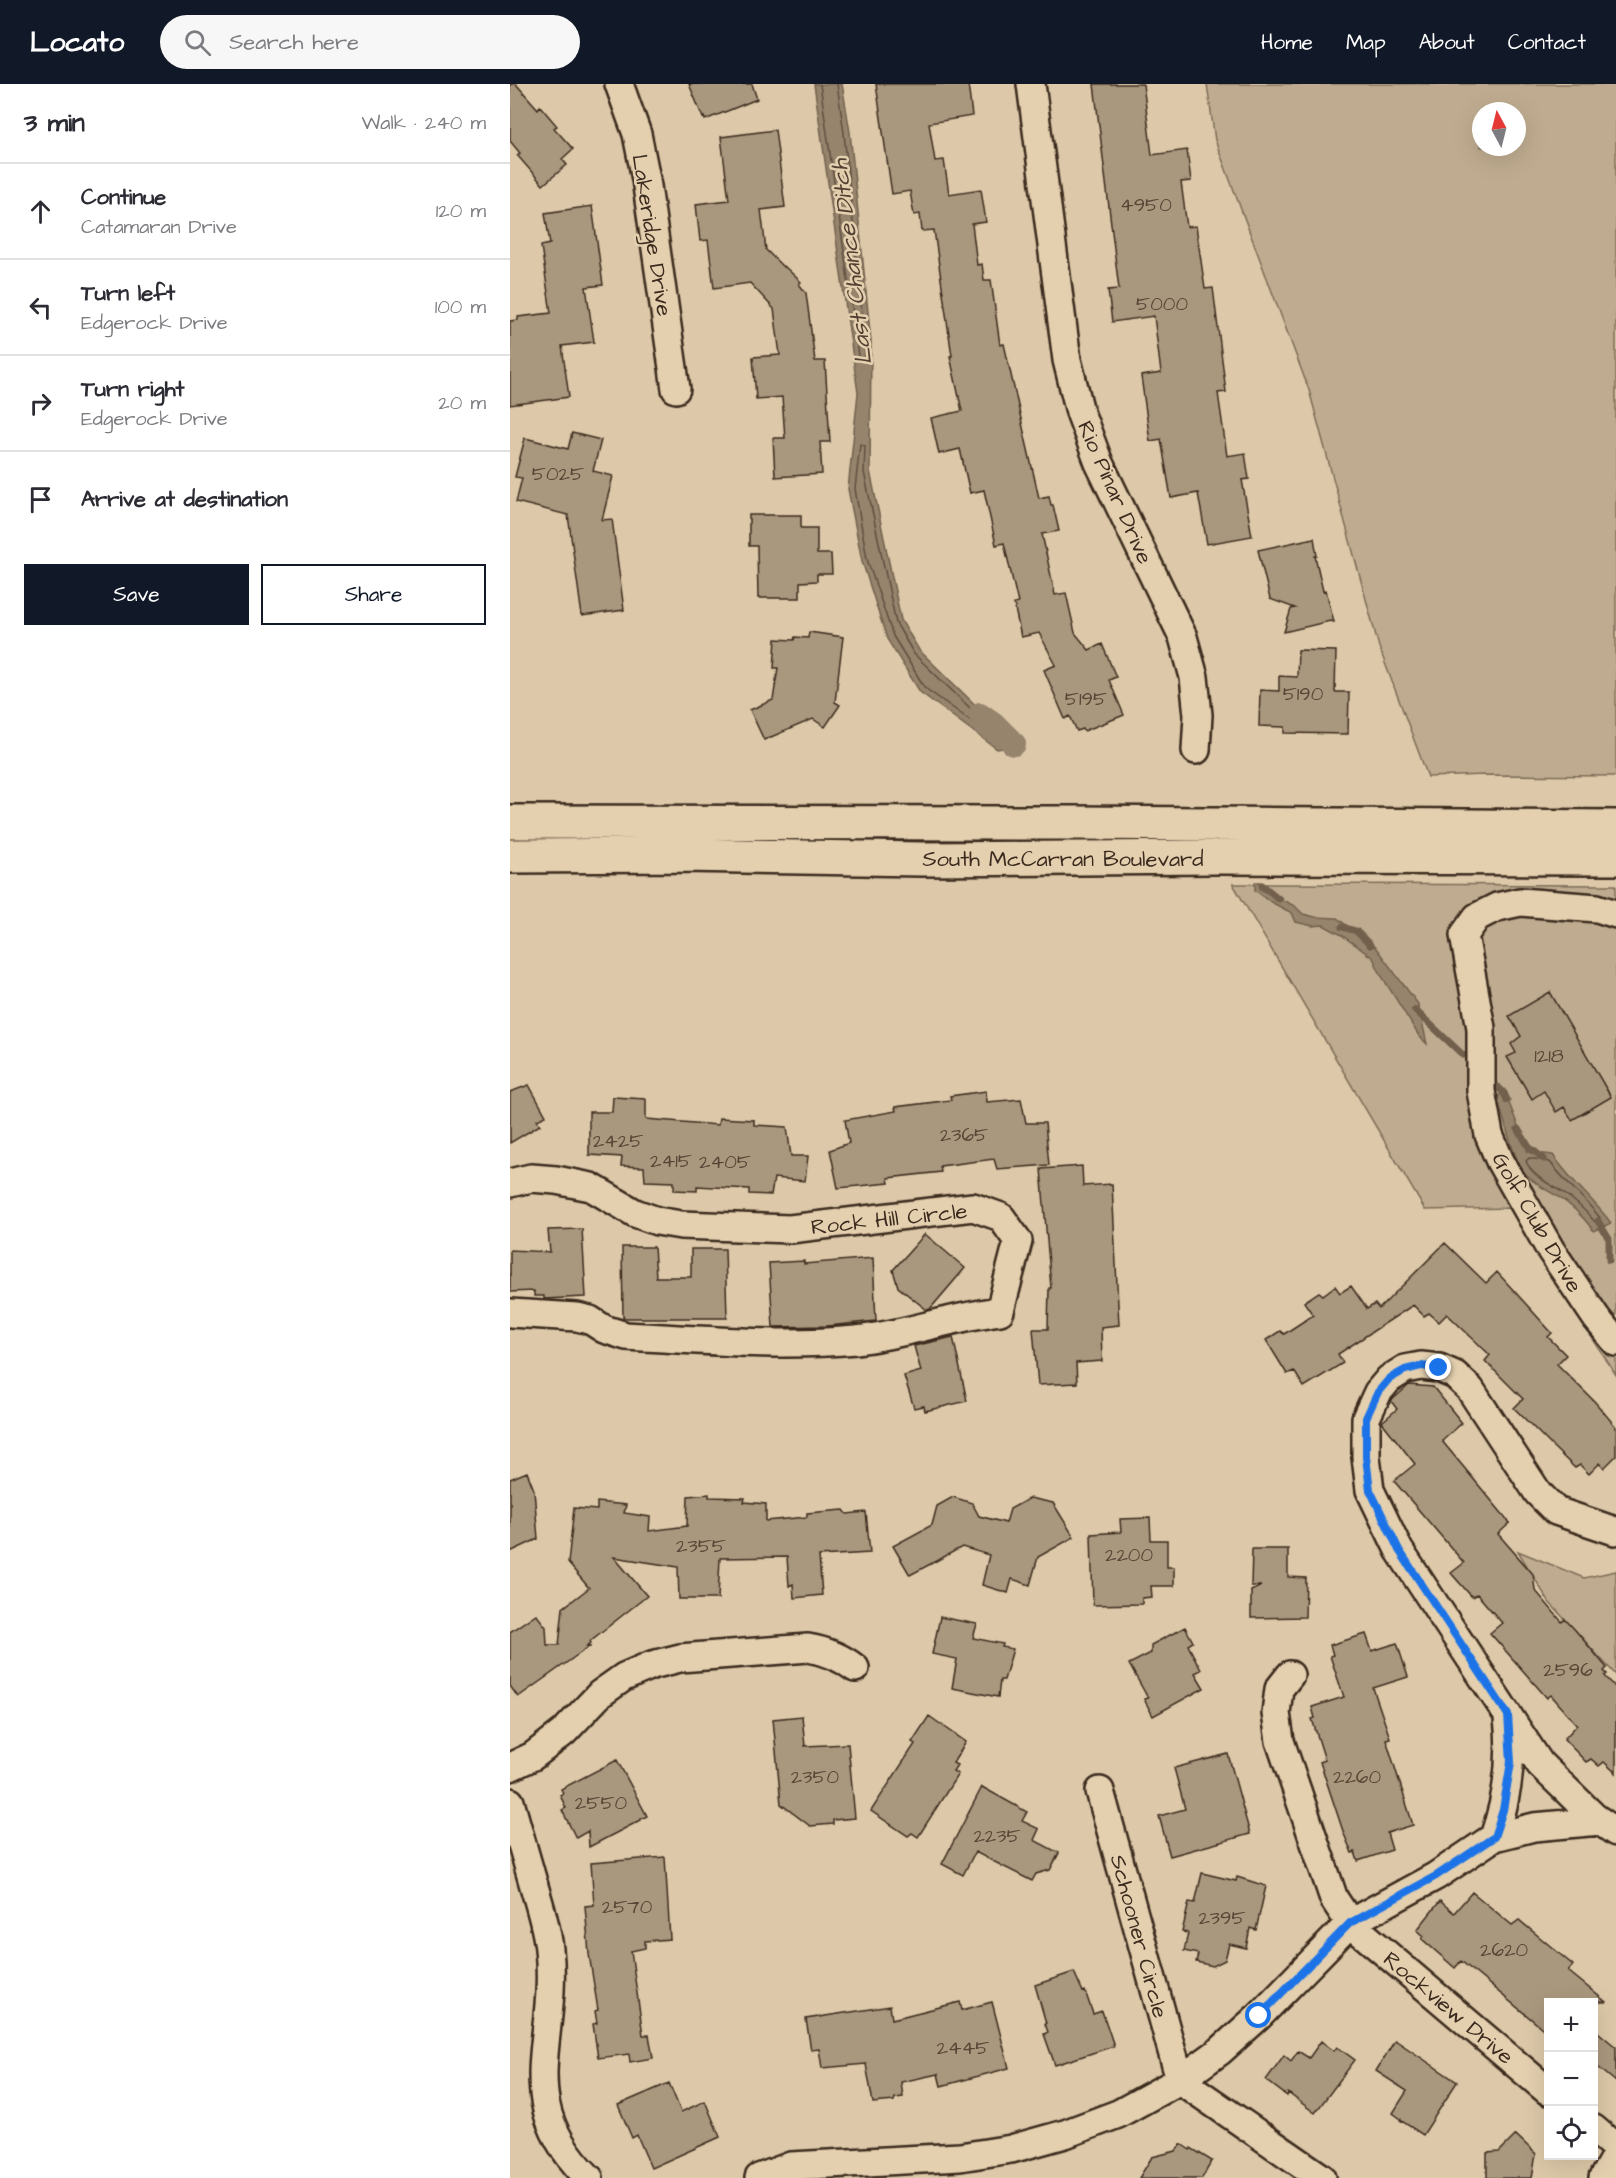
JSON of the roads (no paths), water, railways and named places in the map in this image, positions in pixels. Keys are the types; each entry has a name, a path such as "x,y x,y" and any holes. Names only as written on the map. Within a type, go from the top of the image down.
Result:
{"main road":[{"name":"South McCarran Boulevard","path":"510,822 1616,827"},
{"name":"South McCarran Boulevard","path":"510,856 683,855 922,859 1616,858"}],"street":[{"name":"Lakeridge Drive","path":"619,84 638,134 676,389"},
{"name":"Rio Pinar Drive","path":"1031,84 1067,360 1080,412 1099,463 1182,637 1194,677 1198,715 1196,750"},
{"name":"Golf Club Drive","path":"1616,914 1597,908 1520,902 1497,907 1477,917 1464,934 1480,1028 1481,1091 1489,1135 1500,1161 1550,1249 1597,1319 1616,1342"},
{"name":"Rock Hill Circle","path":"510,1183 531,1178 591,1187 635,1213 681,1226 790,1229 973,1206 1001,1217 1018,1242 1000,1311 966,1316 888,1336 779,1344 626,1336 604,1329 590,1320 576,1317 510,1313"},
{"path":"1608,1826 1540,1764 1399,1550 1370,1490 1366,1457 1366,1418 1378,1392 1389,1379 1405,1370 1421,1366 1439,1368 1455,1376 1470,1389 1538,1493 1556,1511 1615,1531"},
{"path":"510,1767 533,1755 564,1732 600,1694 624,1677 652,1665 680,1658 808,1648 834,1655 855,1668"},
{"name":"Rockview Drive","path":"1290,1675 1279,1689 1276,1713 1280,1741 1334,1899 1350,1923 1544,2088"},
{"path":"1494,1837 1508,1786 1510,1738 1508,1715"},
{"name":"Schooner Circle","path":"1100,1791 1179,2080"},
{"path":"510,1802 549,1948 550,1984 540,2067 540,2089 546,2115 559,2141 589,2178"},
{"path":"759,2178 791,2166 960,2157 1011,2149 1065,2134 1118,2114 1179,2080 1220,2051 1259,2016 1350,1923 1436,1876 1494,1837 1534,1827 1608,1826"},
{"path":"1179,2080 1322,2178"},
{"path":"1598,2133 1616,2148"},
{"path":"1603,2178 1616,2155"}],"water":[{"path":"814,84 842,84 850,132 871,342 870,471 901,620 919,650 1005,734 1007,743 1012,746 1006,753 1003,748 997,749 920,692 887,639 862,561 848,489 858,393"},
{"path":"1255,882 1260,882 1260,889 1295,906 1303,914 1337,918 1376,948 1418,1004 1427,1044 1419,1036 1373,958 1340,934 1323,925 1313,926 1296,922 1292,913 1255,890"},
{"path":"1504,1090 1528,1152 1553,1155 1611,1223 1594,1231 1572,1207 1535,1183 1524,1172 1512,1147 1497,1098"}],"waterway":[{"name":"Last Chance Ditch","path":"980,714 993,723 1014,744"},
{"name":"Last Chance Ditch","path":"1262,885 1279,899"},
{"name":"Last Chance Ditch","path":"1342,927 1356,931 1370,945"},
{"name":"Last Chance Ditch","path":"1415,1010 1463,1055"},
{"name":"Last Chance Ditch","path":"1498,1087 1507,1100"},
{"name":"Last Chance Ditch","path":"1518,1129 1529,1147 1544,1159"},
{"name":"Last Chance Ditch","path":"1598,1221 1609,1239 1609,1260"}]}
